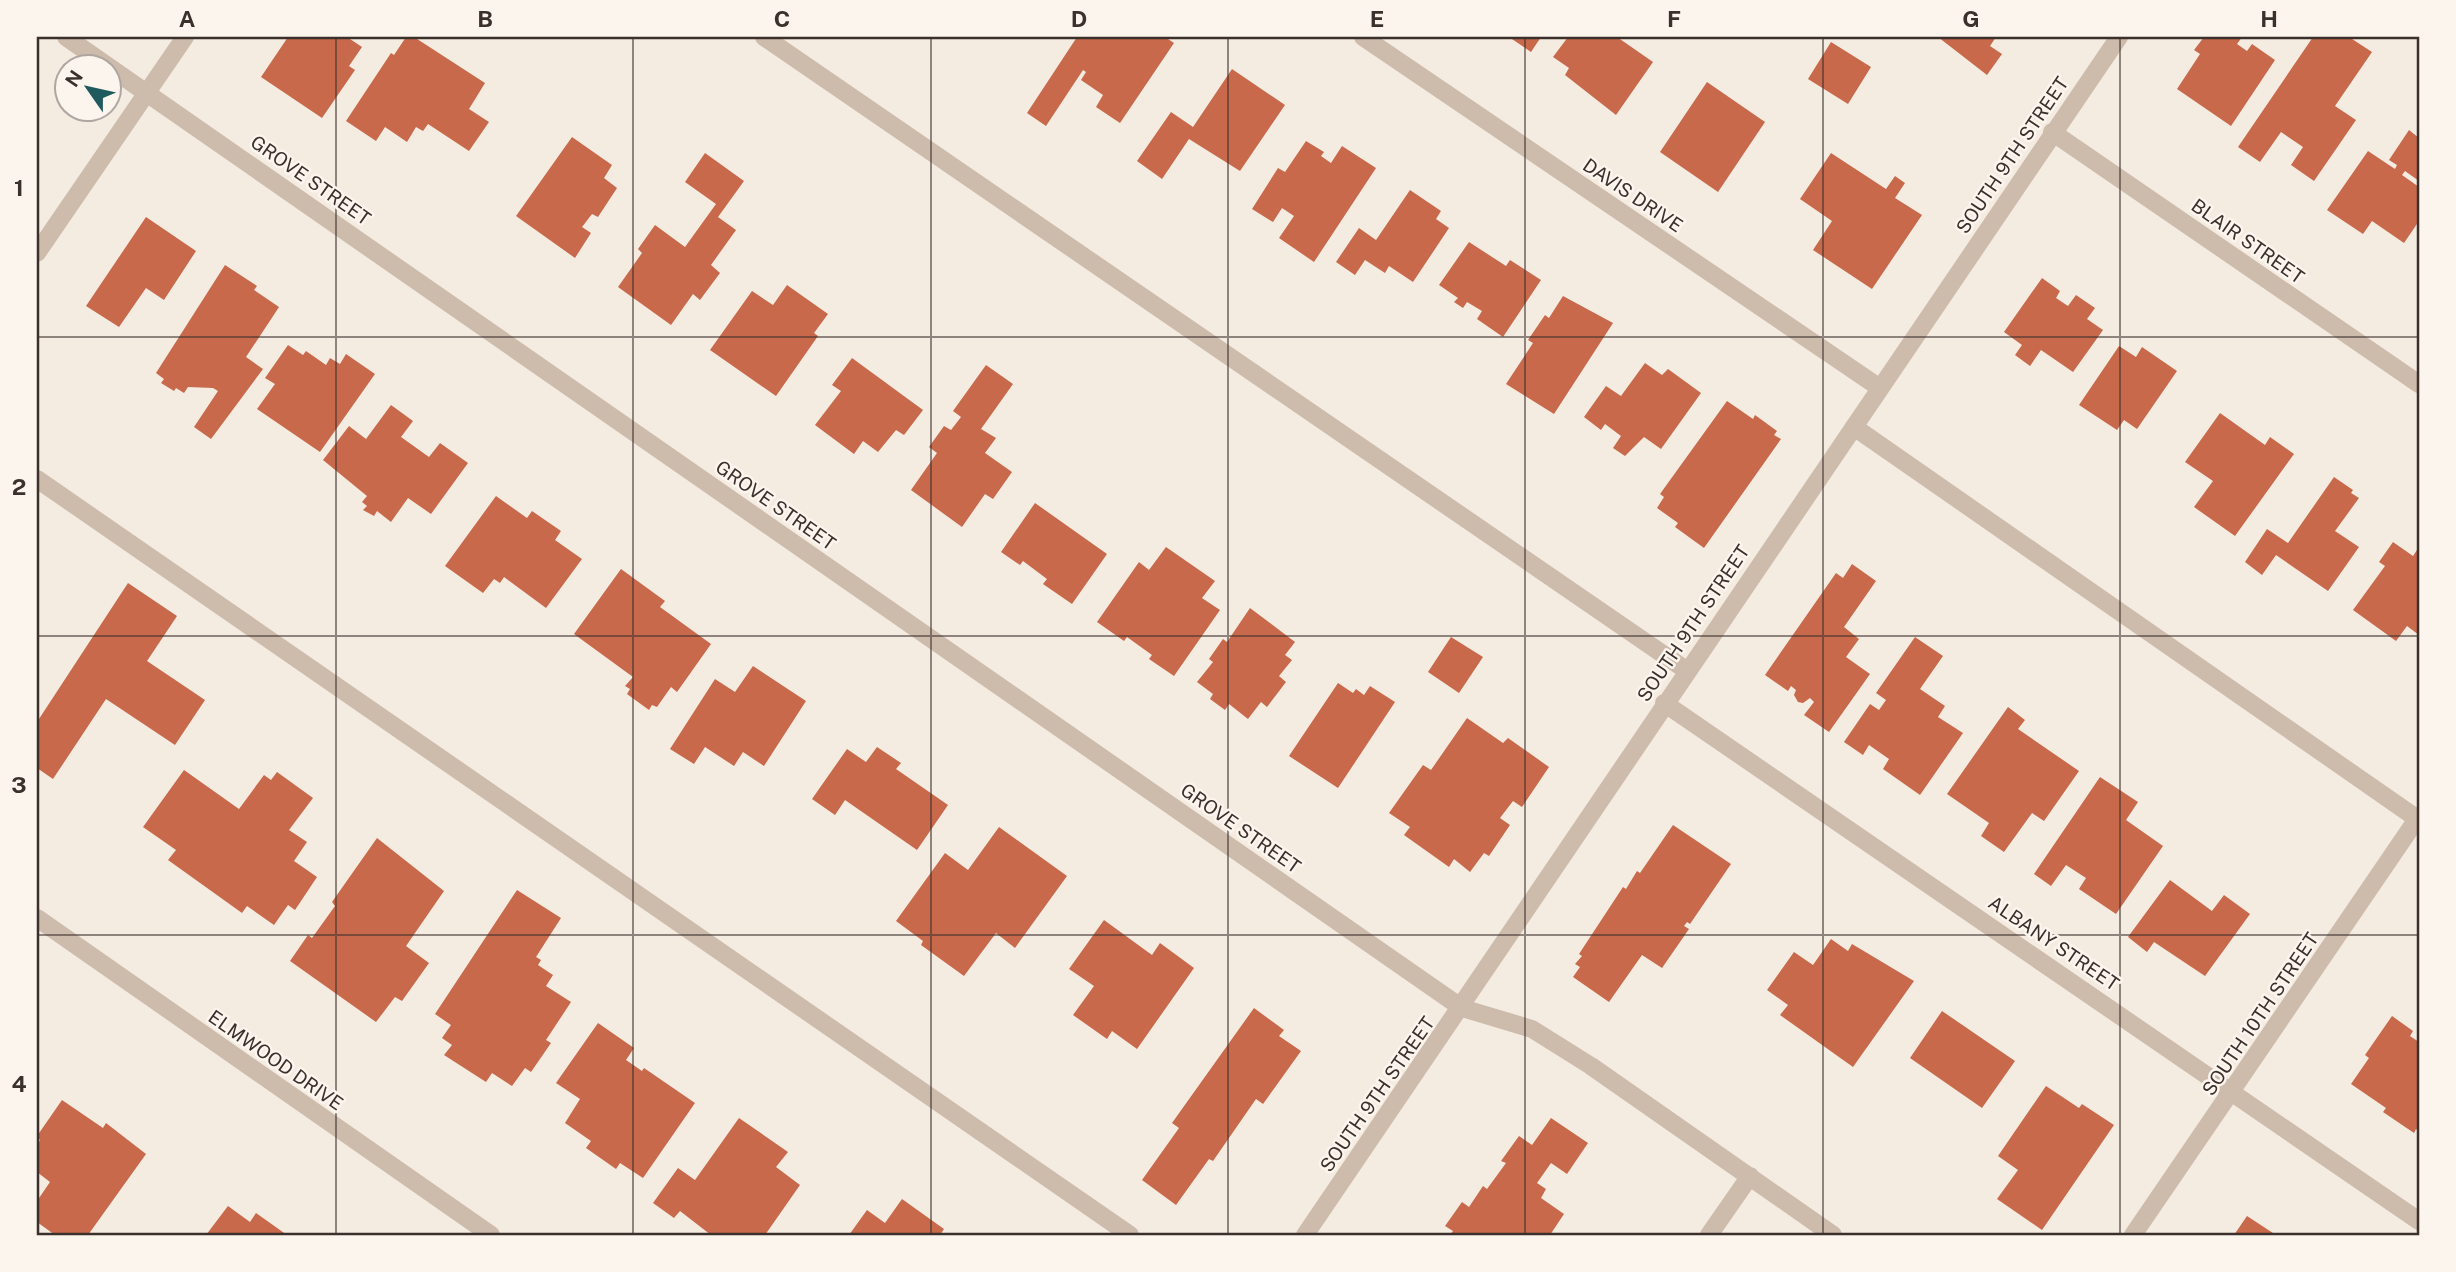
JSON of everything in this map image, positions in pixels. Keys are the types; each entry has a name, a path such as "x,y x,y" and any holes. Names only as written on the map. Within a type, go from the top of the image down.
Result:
{"street":[{"name":"GROVE STREET","path":"65,37 1462,1008 1531,1029 1591,1066 1833,1235"},
{"path":"37,253 185,37"},
{"path":"764,37 1686,670"},
{"name":"DAVIS DRIVE","path":"1363,37 1880,388"},
{"name":"SOUTH 9TH STREET","path":"1304,1235 1462,1008 1686,670 2119,37"},
{"name":"BLAIR STREET","path":"2052,132 2419,384"},
{"path":"1854,427 2419,818"},
{"path":"37,479 1130,1235"},
{"name":"ALBANY STREET","path":"1664,704 2234,1091 2419,1221"},
{"name":"SOUTH 10TH STREET","path":"2133,1235 2419,818"},
{"name":"ELMWOOD DRIVE","path":"37,918 491,1235"},
{"path":"1709,1235 1750,1176"}],"building":[{"path":"288,37 351,37 350,39 362,47 349,66 355,70 322,118 261,77"},
{"path":"406,37 414,37 485,83 469,109 489,122 469,151 428,124 423,131 416,127 407,142 385,127 376,141 346,121 391,53 394,55"},
{"path":"1077,37 1165,37 1174,43 1120,123 1096,107 1103,95 1081,80 1086,72 1083,70 1046,126 1027,113"},
{"path":"1509,37 1541,37 1531,52"},
{"path":"1568,37 1617,37 1653,62 1616,115 1565,75 1569,68 1553,57"},
{"path":"1938,37 1996,37 1990,46 2002,54 1987,75"},
{"path":"2204,37 2242,37 2237,44 2247,51 2252,44 2275,60 2231,126 2177,89 2200,54 2194,50"},
{"path":"2313,37 2349,37 2372,52 2335,106 2356,120 2314,181 2291,165 2303,147 2281,132 2260,162 2238,147"},
{"path":"1831,42 1871,67 1848,104 1808,79"},
{"path":"1232,69 1285,105 1240,171 1189,139 1162,179 1137,161 1171,112 1193,127"},
{"path":"1707,82 1765,122 1718,192 1660,152"},
{"path":"2409,130 2419,138 2419,181 2405,171 2402,175 2419,187 2419,221 2404,243 2372,221 2363,234 2327,210 2368,151 2395,169 2397,165 2389,160"},
{"path":"572,137 612,165 604,178 617,188 598,217 592,214 582,227 591,233 575,258 516,216"},
{"path":"1306,141 1324,152 1321,156 1331,163 1342,146 1376,168 1314,262 1279,238 1294,216 1282,208 1273,222 1252,209 1278,168 1285,172"},
{"path":"705,153 744,181 718,217 736,230 711,265 720,273 700,300 693,294 671,325 618,287 642,253 638,249 655,225 685,247 716,204 685,182"},
{"path":"1831,153 1886,189 1895,176 1905,183 1895,198 1922,215 1872,289 1813,250 1832,221 1800,199"},
{"path":"1410,190 1441,211 1436,219 1449,228 1413,282 1389,266 1385,273 1365,260 1355,275 1336,262 1359,228 1376,240"},
{"path":"146,217 196,251 164,300 146,288 119,327 86,306"},
{"path":"1469,242 1506,266 1510,260 1541,280 1503,337 1477,319 1482,311 1467,302 1463,308 1454,302 1458,298 1439,285"},
{"path":"225,265 257,286 254,290 279,307 246,357 263,369 211,439 194,427 218,391 213,388 188,387 184,393 176,388 174,391 161,383 164,379 156,373"},
{"path":"2042,278 2060,291 2056,298 2068,306 2076,295 2095,308 2087,319 2103,330 2073,372 2041,350 2030,366 2015,355 2022,345 2004,332"},
{"path":"787,285 828,314 814,333 818,336 776,396 710,350 752,291 773,305"},
{"path":"1563,296 1613,323 1554,414 1506,384 1533,343 1528,340 1545,315 1549,318"},
{"path":"288,345 303,355 306,351 326,365 330,358 340,364 346,354 375,374 320,452 257,409 275,384 265,378"},
{"path":"2119,346 2136,357 2142,347 2177,371 2137,429 2124,420 2117,430 2079,405"},
{"path":"852,358 923,410 904,435 896,430 878,452 863,441 854,454 815,425 841,391 832,385"},
{"path":"1645,363 1662,375 1668,369 1701,393 1661,449 1644,437 1625,456 1613,448 1621,436 1605,424 1601,430 1584,417 1606,386 1621,396"},
{"path":"986,365 1013,384 981,429 996,438 985,453 1012,472 993,499 985,494 962,527 911,490 937,453 929,447 944,426 951,430 961,417 953,411"},
{"path":"1727,401 1753,419 1755,415 1777,431 1774,435 1781,439 1704,548 1675,527 1678,523 1657,508 1664,497 1660,494"},
{"path":"391,405 413,421 401,437 429,457 440,443 468,463 431,514 408,498 391,522 377,511 374,516 363,510 367,506 362,502 367,496 323,460 349,426 366,439"},
{"path":"2220,413 2265,445 2270,437 2294,454 2235,536 2194,507 2213,481 2185,462"},
{"path":"2334,477 2353,490 2351,493 2359,498 2335,531 2359,547 2328,591 2276,555 2262,575 2245,562 2267,529 2288,543"},
{"path":"496,496 527,518 532,511 561,531 555,540 582,559 546,608 504,577 500,583 494,579 483,593 445,566"},
{"path":"1035,503 1107,554 1072,604 1043,584 1047,579 1023,561 1020,565 1001,552"},
{"path":"2393,542 2413,556 2417,550 2419,552 2419,635 2407,626 2396,641 2353,610 2385,566 2379,562"},
{"path":"1166,547 1215,581 1202,598 1220,610 1174,676 1149,659 1152,655 1127,637 1124,641 1097,622 1139,562 1149,570"},
{"path":"1852,564 1876,581 1844,627 1859,639 1846,657 1870,674 1829,732 1804,715 1814,702 1810,698 1803,703 1798,702 1794,695 1796,690 1791,686 1788,691 1765,675 1836,573 1843,578"},
{"path":"621,569 665,601 660,607 711,644 677,692 671,687 657,707 652,705 649,710 627,694 630,689 625,686 633,677 574,634"},
{"path":"128,583 177,616 147,661 205,700 175,745 106,699 53,779 37,768 37,722"},
{"path":"1250,608 1295,642 1285,655 1292,660 1279,676 1286,682 1267,707 1261,702 1248,719 1229,704 1225,710 1210,699 1213,694 1197,682 1213,662 1209,659 1223,639 1227,642"},
{"path":"1451,637 1483,657 1459,693 1428,672"},
{"path":"1915,637 1943,656 1920,689 1945,706 1938,717 1963,733 1920,795 1883,769 1889,759 1869,745 1863,755 1844,742 1870,704 1879,710 1886,700 1876,693"},
{"path":"753,666 806,701 764,766 743,752 734,766 705,747 694,764 670,749 715,679 735,692"},
{"path":"1338,683 1353,693 1356,689 1364,695 1370,686 1395,702 1338,788 1289,756"},
{"path":"2008,707 2025,720 2018,729 2079,771 2044,821 2032,813 2004,852 1981,836 1989,823 1947,794"},
{"path":"1467,718 1503,743 1508,738 1549,767 1522,807 1513,801 1500,818 1510,825 1489,856 1484,853 1470,872 1454,859 1449,867 1404,835 1410,827 1389,813 1423,765 1431,770"},
{"path":"877,747 901,763 896,769 948,805 917,850 845,800 835,815 812,799 847,749 866,762"},
{"path":"184,770 239,809 264,775 271,780 277,772 313,798 289,830 307,842 294,861 317,877 295,910 288,905 274,925 247,906 242,913 168,860 176,850 143,827"},
{"path":"2100,777 2138,802 2126,820 2163,846 2116,914 2079,889 2086,878 2066,865 2051,886 2034,874"},
{"path":"1673,825 1731,864 1690,924 1687,922 1684,926 1689,929 1662,968 1642,955 1609,1002 1573,977 1580,967 1575,964 1623,887 1626,889 1637,871 1640,873"},
{"path":"999,827 1067,876 1015,948 996,933 964,976 921,945 923,941 896,921 945,853 968,870"},
{"path":"377,838 444,891 406,946 429,963 402,1001 395,997 376,1022 290,961 308,935 312,938 335,906 332,902"},
{"path":"2170,880 2212,911 2224,895 2250,914 2205,976 2154,942 2147,952 2128,937"},
{"path":"517,890 561,918 536,957 541,960 538,965 553,975 546,986 571,1002 546,1040 551,1043 531,1072 525,1068 512,1086 492,1073 486,1082 444,1055 452,1045 442,1038 451,1025 435,1014"},
{"path":"1104,920 1152,955 1160,943 1194,968 1137,1049 1112,1031 1107,1039 1073,1015 1094,986 1069,969"},
{"path":"1831,939 1848,951 1852,944 1914,981 1853,1067 1780,1015 1788,1005 1767,990 1794,952 1813,965"},
{"path":"1254,1008 1284,1030 1279,1036 1301,1051 1263,1104 1256,1099 1213,1161 1209,1159 1176,1205 1142,1180 1179,1128 1172,1123"},
{"path":"1942,1011 2015,1061 1982,1108 1910,1058"},
{"path":"2392,1016 2413,1031 2410,1036 2419,1042 2419,1131 2416,1129 2414,1133 2383,1112 2386,1108 2351,1084 2369,1058 2365,1055"},
{"path":"598,1023 634,1048 626,1060 642,1071 644,1068 695,1103 643,1178 620,1163 616,1169 586,1148 591,1141 565,1123 580,1099 556,1083"},
{"path":"2046,1086 2079,1108 2082,1104 2114,1125 2042,1230 1997,1199 2018,1170 1998,1156"},
{"path":"62,1100 103,1128 106,1123 146,1154 88,1235 55,1235 37,1222 37,1201 50,1182 37,1172 37,1146 40,1140 37,1136"},
{"path":"739,1118 788,1152 776,1167 800,1185 765,1235 711,1235 680,1211 674,1218 653,1203 678,1168 695,1180"},
{"path":"1551,1118 1588,1143 1567,1174 1551,1163 1537,1183 1546,1189 1541,1198 1564,1214 1550,1235 1450,1235 1453,1231 1445,1226 1462,1202 1469,1207 1483,1186 1487,1189 1506,1163 1501,1161 1519,1136 1532,1145"},
{"path":"902,1199 944,1229 940,1235 849,1235 867,1210 885,1223"},
{"path":"228,1206 250,1222 256,1213 287,1235 206,1235"},
{"path":"2247,1216 2276,1235 2234,1235"}]}
